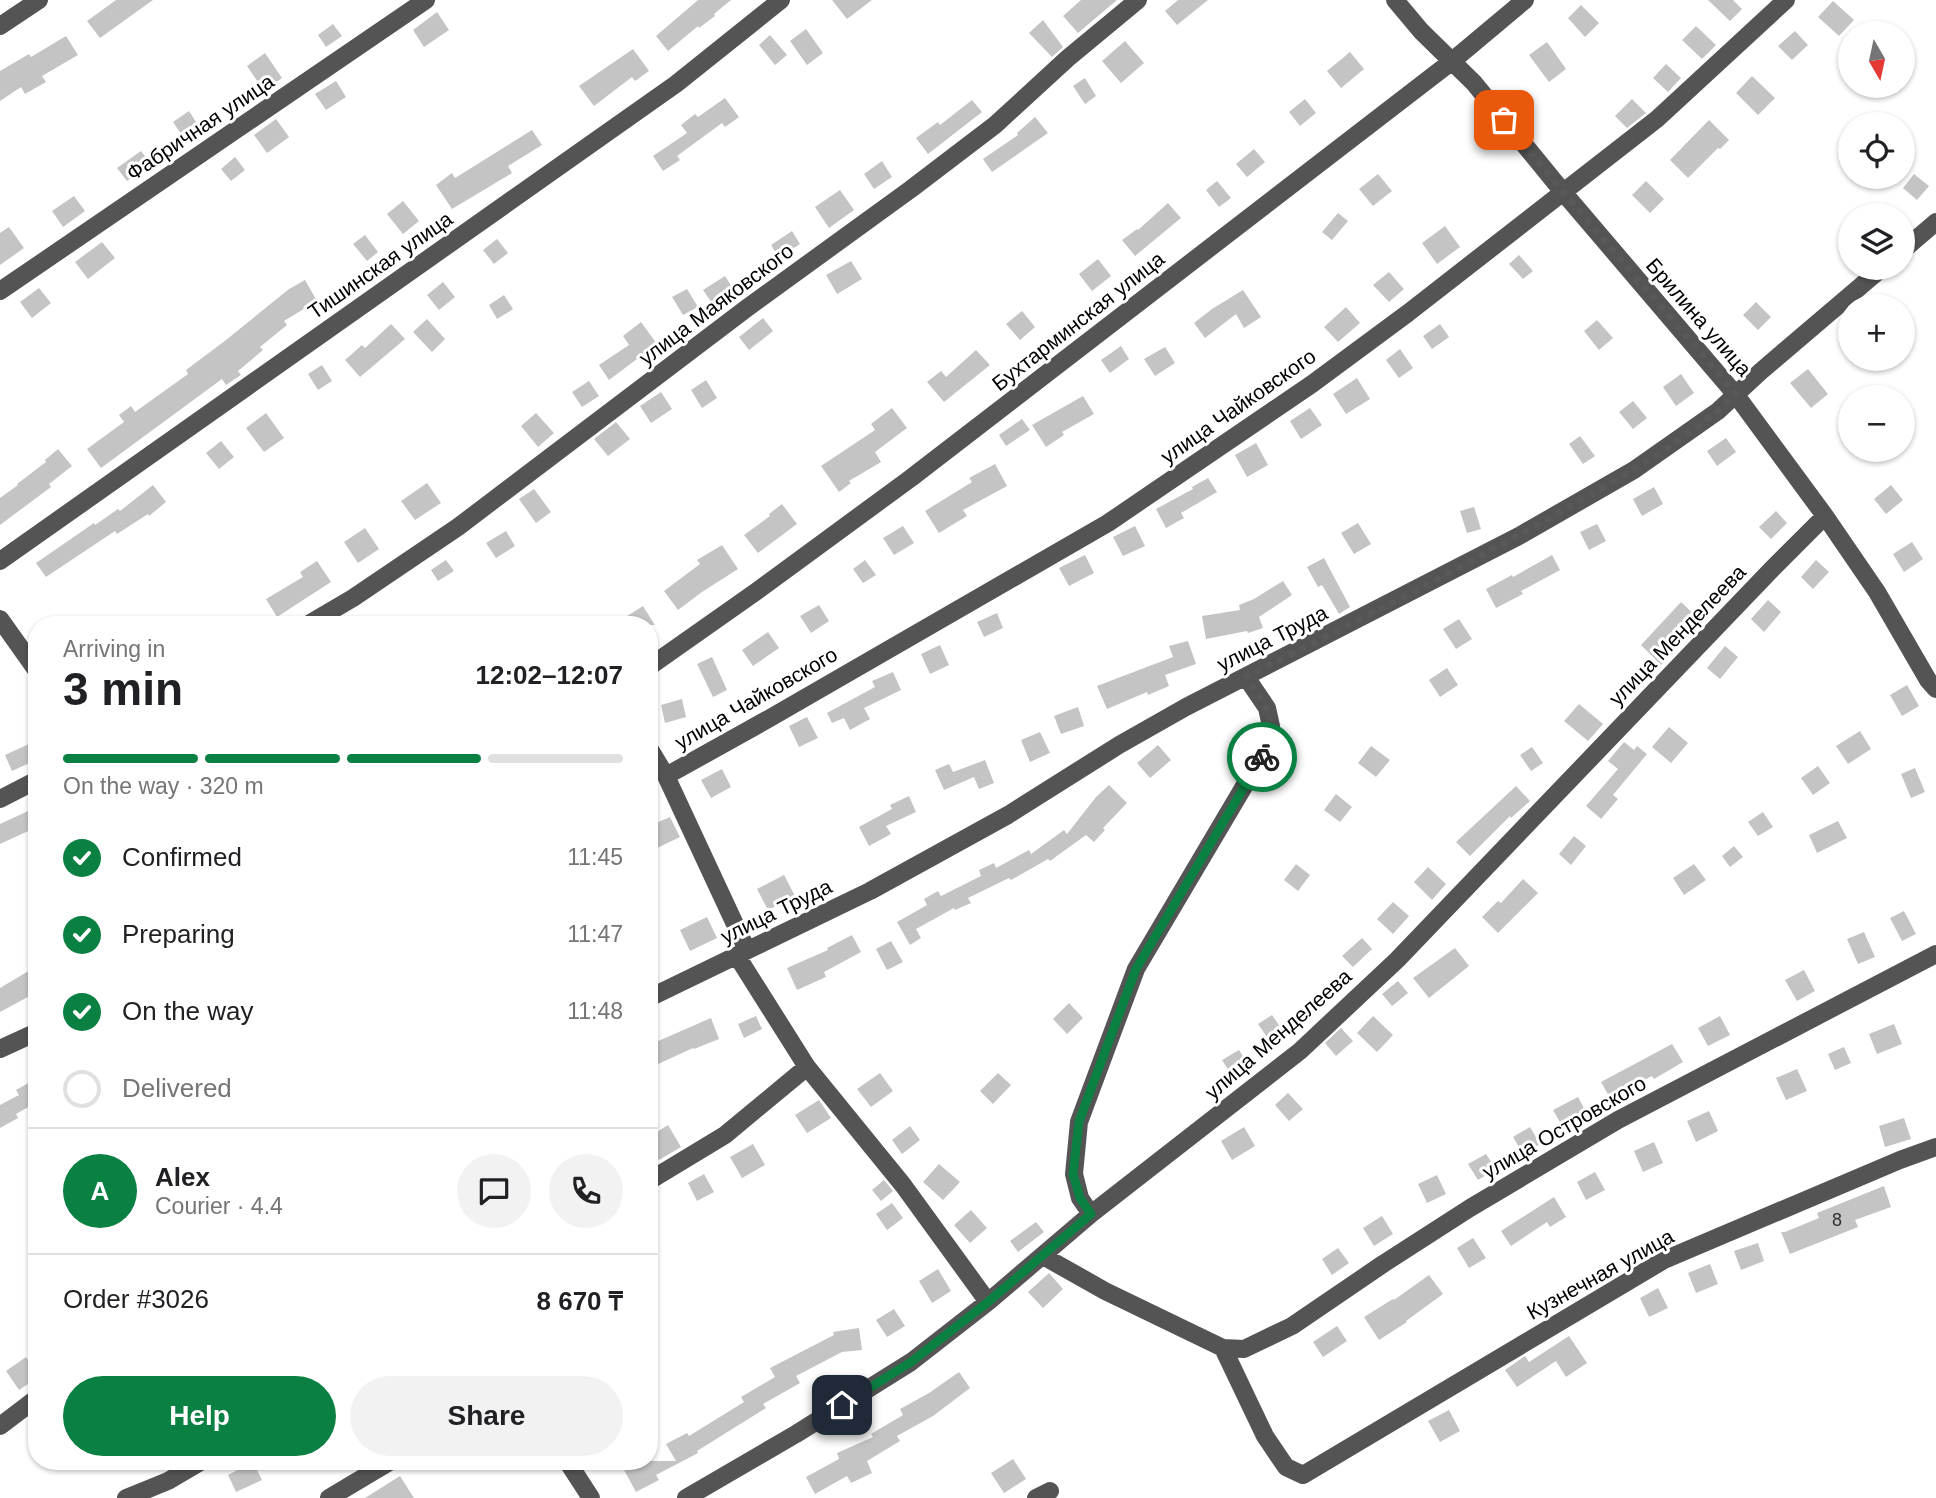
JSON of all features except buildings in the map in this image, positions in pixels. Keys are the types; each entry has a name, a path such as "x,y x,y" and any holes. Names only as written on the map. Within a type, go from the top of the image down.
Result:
{"street":[{"path":"0,26 38,0"},
{"name":"Фабричная улица","path":"0,291 426,0"},
{"name":"Тишинская улица","path":"0,561 665,92 781,0"},
{"name":"улица Маяковского","path":"322,616 458,527 747,308 922,181 995,125 1068,58 1138,0"},
{"name":"Брилина улица","path":"1395,0 1420,31 1474,83 1563,192 1736,394 1825,516 1877,593 1928,680 1936,689"},
{"name":"Бухтарминская улица","path":"658,661 921,470 1451,62 1525,0"},
{"name":"улица Чайковского","path":"666,776 1108,523 1312,384 1408,313 1657,119 1786,0"},
{"path":"1915,240 1936,222"},
{"name":"улица Труда","path":"658,994 870,891 1008,815 1119,745 1186,707 1542,523 1634,470 1718,411 1868,280"},
{"name":"улица Менделеева","path":"686,1498 796,1434 911,1362 988,1302 1091,1214 1300,1051 1397,960 1825,516"},
{"path":"0,619 28,658"},
{"path":"1091,1214 1080,1198 1073,1174 1079,1122 1088,1097 1136,969 1262,757 1271,726 1267,708 1246,677"},
{"path":"658,763 742,953 807,1067 903,1185 988,1302"},
{"path":"0,799 28,785"},
{"name":"улица Островского","path":"1223,1348 1244,1349 1292,1326 1470,1208 1618,1120 1936,954"},
{"path":"0,1049 28,1036"},
{"path":"658,1176 725,1136 807,1067"},
{"name":"Кузнечная улица","path":"1223,1348 1265,1436 1286,1467 1303,1475 1664,1260 1936,1147"},
{"path":"1043,1256 1105,1292 1223,1348"},
{"path":"0,1426 28,1405"},
{"path":"126,1498 168,1481 187,1470"},
{"path":"329,1498 376,1470"},
{"path":"573,1470 591,1498"}],"way so far":[{"path":"1262,757 1271,726 1267,708 1246,677 1542,523 1634,470 1718,411 1736,394 1504,120"}],"route":[{"path":"842,1405 911,1362 988,1302 1091,1214 1080,1198 1073,1174 1079,1122 1088,1097 1136,969 1262,757"}]}
